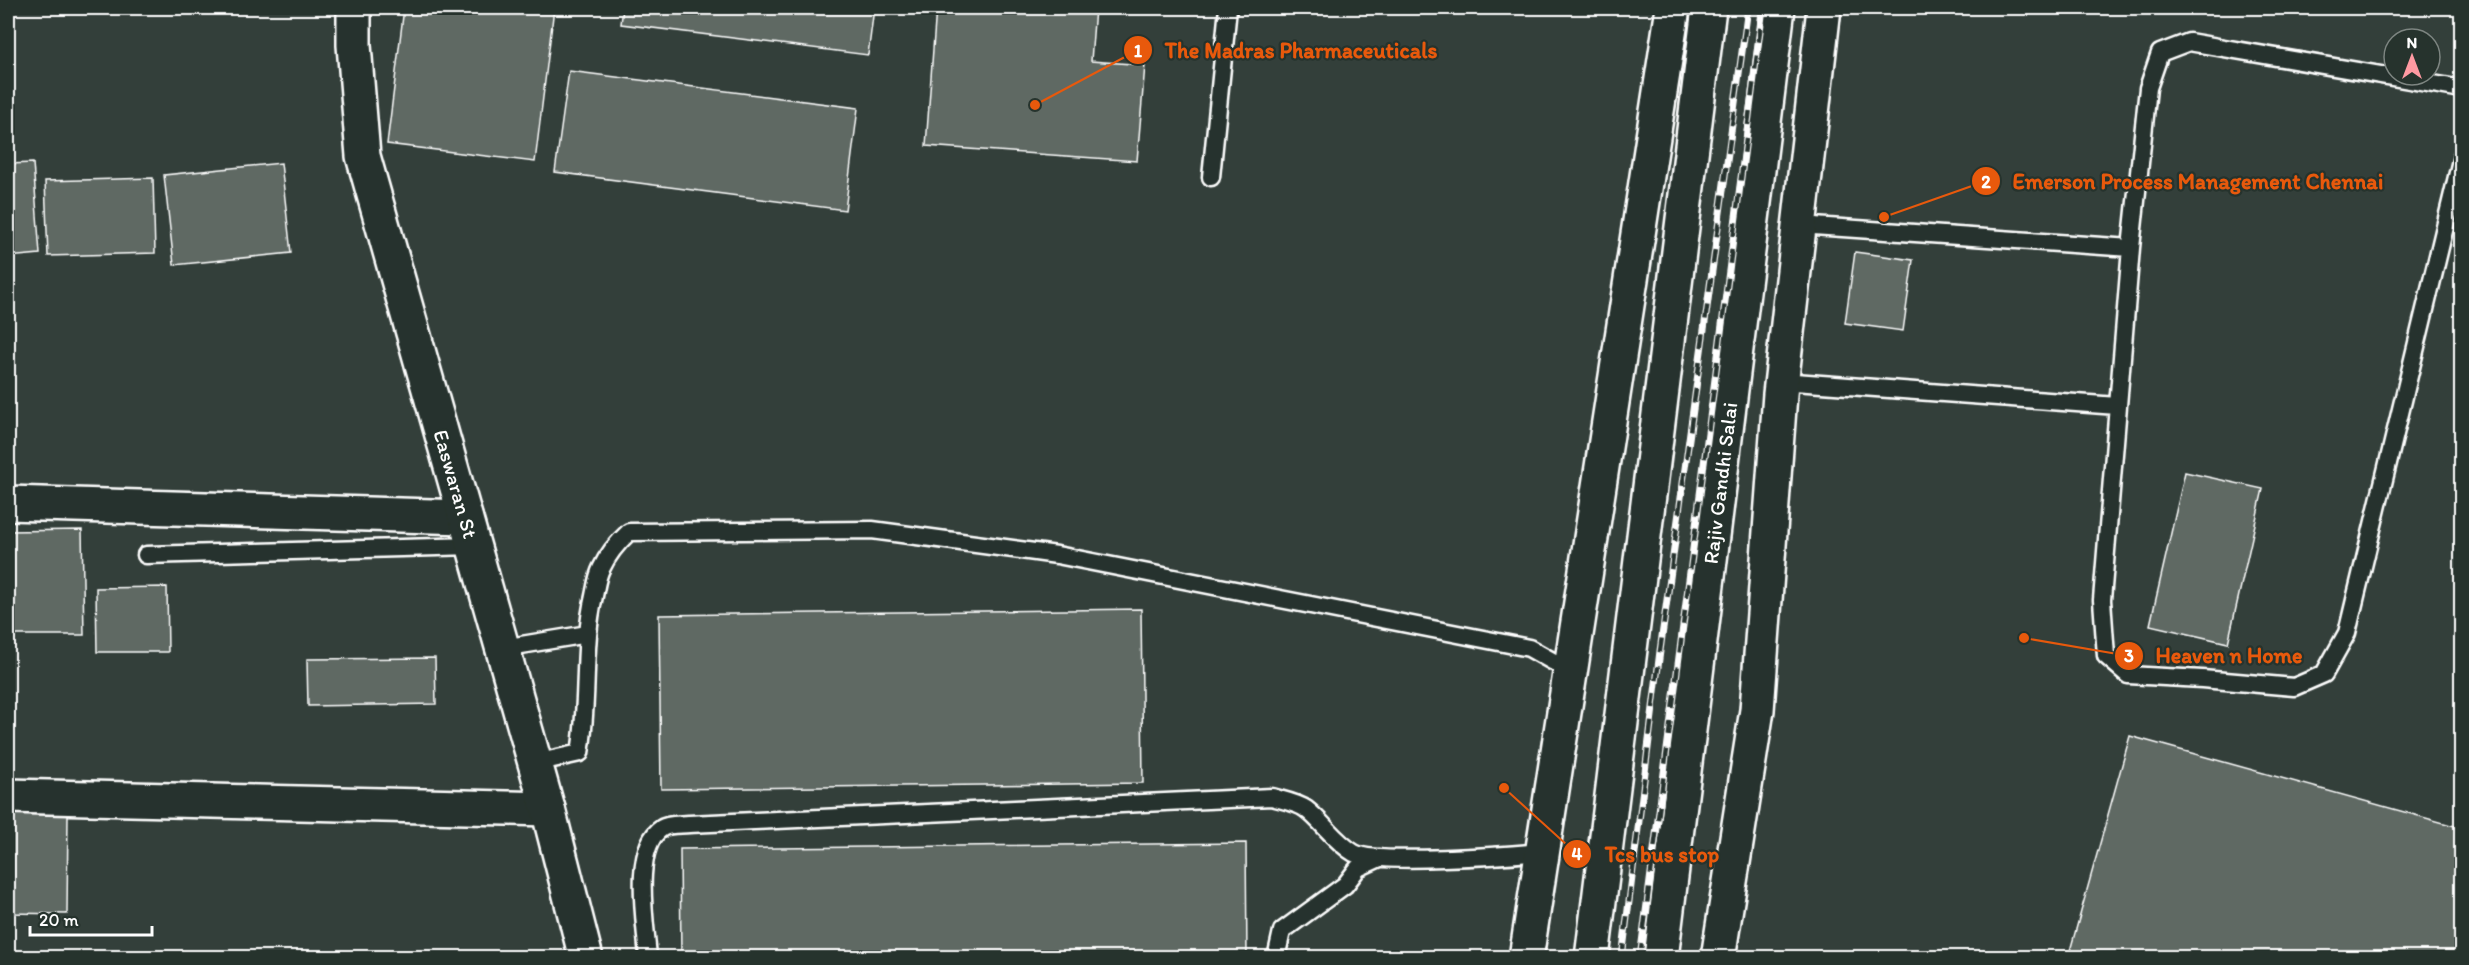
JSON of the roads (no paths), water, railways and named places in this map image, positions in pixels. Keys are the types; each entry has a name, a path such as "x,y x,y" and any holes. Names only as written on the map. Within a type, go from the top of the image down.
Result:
{"street":[{"name":"Easwaran St","path":"354,8 354,45 363,156 548,809 586,957"},
{"path":"1526,957 1673,8"},
{"path":"1592,957 1709,8"},
{"name":"Rajiv Gandhi Salai","path":"1661,957 1778,8"},
{"path":"1718,957 1756,710 1781,381 1824,8"},
{"path":"8,503 469,531"},
{"path":"8,796 548,809"}],"lane":[{"path":"1211,177 1228,8"},
{"path":"2462,89 2189,42 2160,53 2148,88 2131,248 2102,600 2106,656 2128,675 2294,687 2324,674 2347,633 2462,156"},
{"path":"1799,225 2131,248"},
{"path":"1781,381 2117,406"},
{"path":"535,763 580,753 584,733 589,619 600,570 613,547 629,532 872,530 1057,555 1528,648 1570,671"},
{"path":"146,555 469,531"},
{"path":"503,648 588,634"},
{"path":"648,957 642,873 648,842 663,828 689,824 1272,796 1306,809 1326,830 1355,854 1380,858 1491,857 1542,852"},
{"path":"1276,957 1282,931 1345,885 1358,868 1380,858"}],"railway":[{"path":"1622,958 1660,651 1748,8"},
{"path":"1640,958 1763,8"}],"place":[{"name":"The Madras Pharmaceuticals","path":"1035,105"},
{"name":"Emerson Process Management Chennai","path":"1884,217"},
{"name":"Heaven n Home","path":"2024,638"},
{"name":"Tcs bus stop","path":"1504,788"}]}
